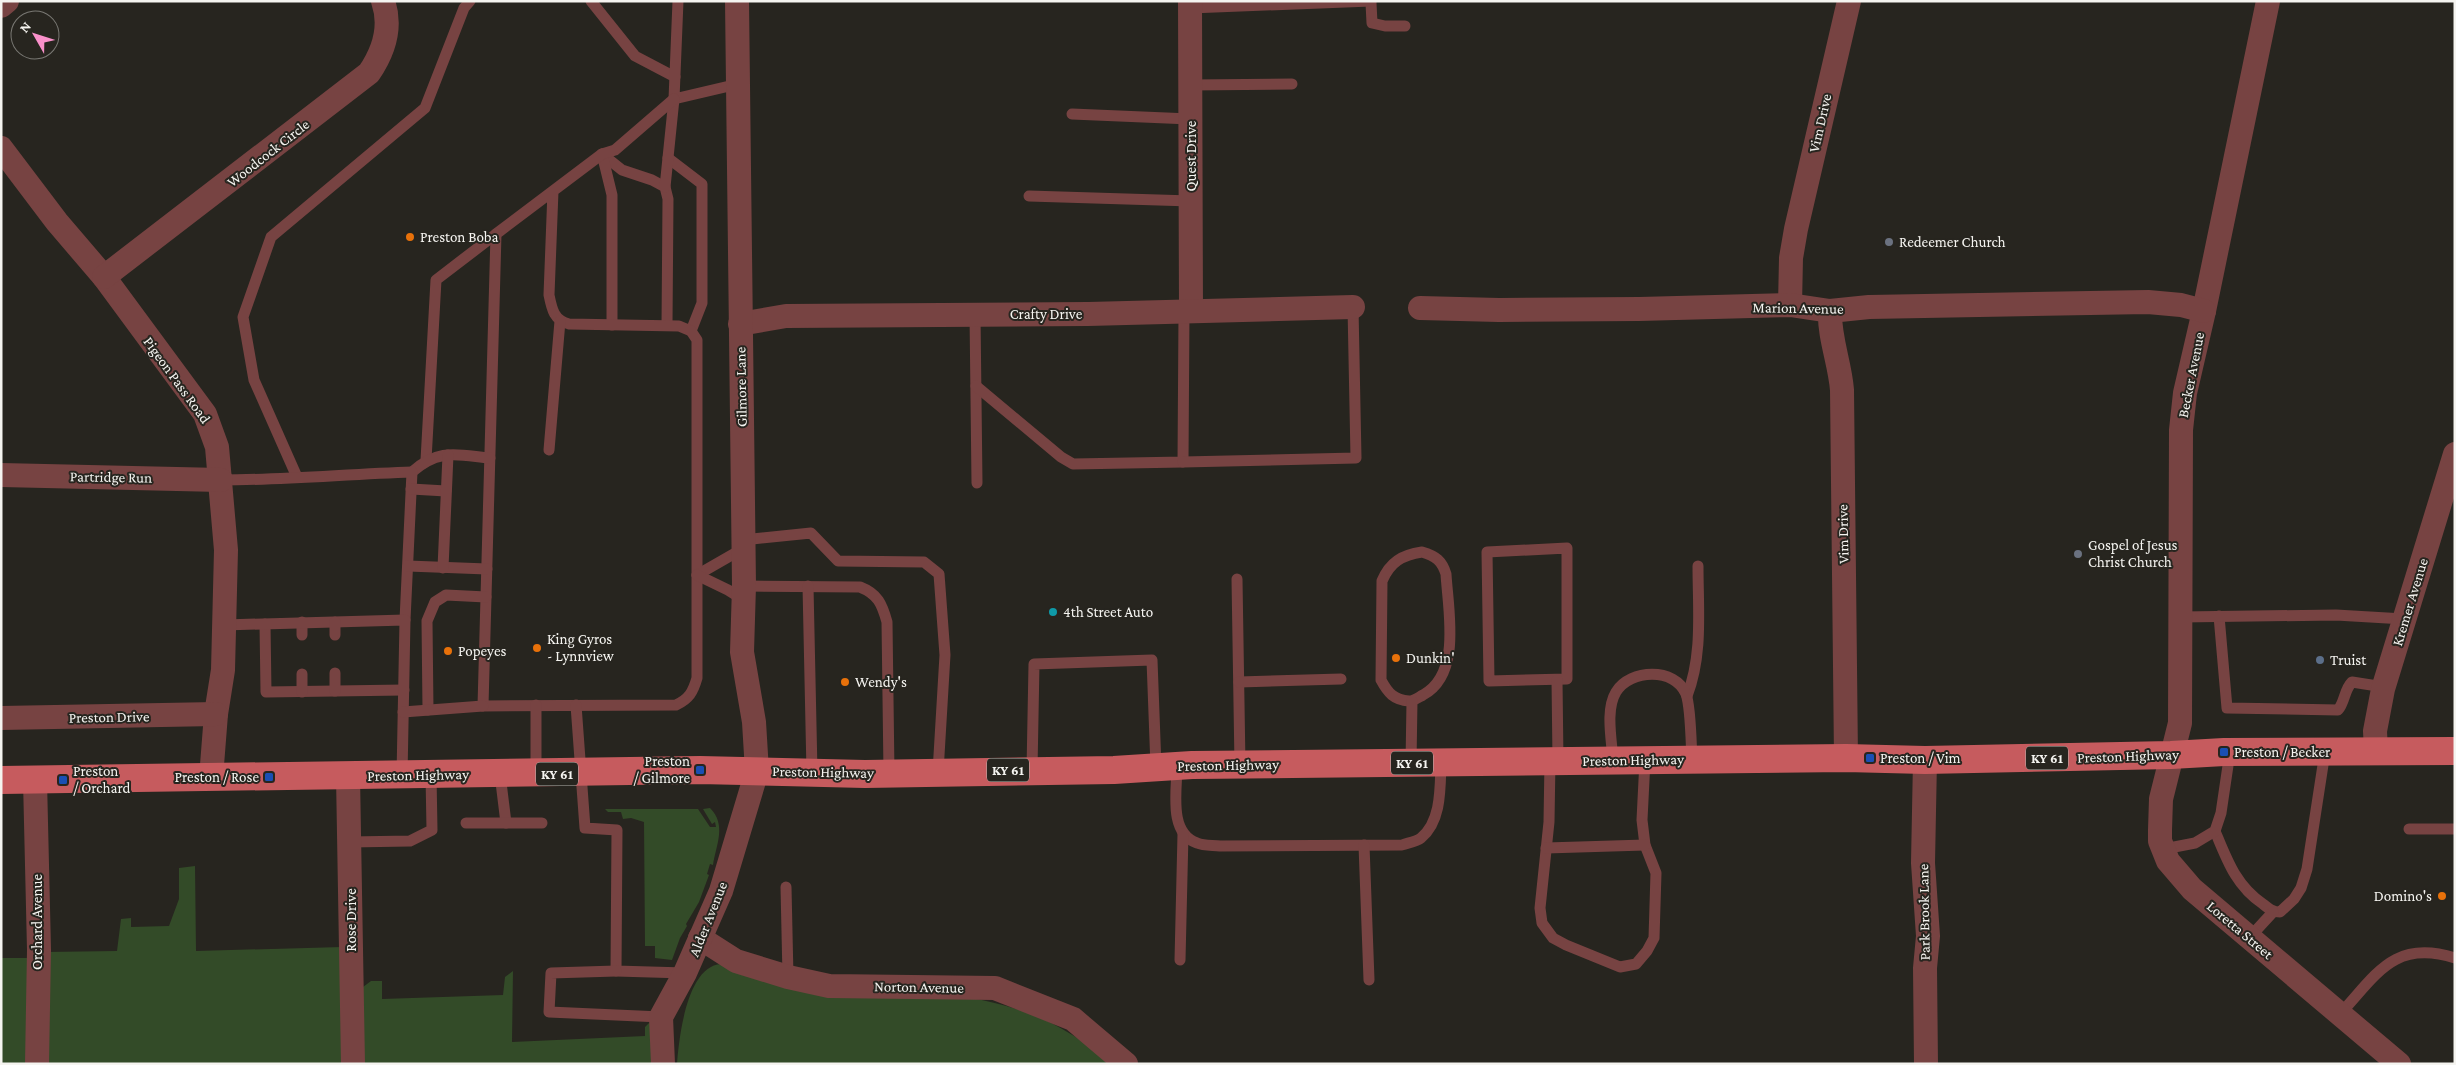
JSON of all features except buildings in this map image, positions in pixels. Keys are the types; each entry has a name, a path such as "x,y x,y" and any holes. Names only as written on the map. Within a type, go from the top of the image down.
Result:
{"main road":[{"name":"Preston Highway","path":"1,780 757,771 889,773 1240,764 1846,758 1925,760 2230,752 2455,751"}],"street":[{"path":"1,6 7,1"},
{"name":"Woodcock Circle","path":"104,277 370,73 385,44 388,24 383,1"},
{"name":"Gilmore Lane","path":"737,1 744,593 742,652 754,722 757,771"},
{"name":"Vim Drive","path":"1790,305 1791,258 1796,229 1849,1"},
{"name":"Becker Avenue","path":"2171,755 2180,723 2181,617 2179,543 2181,430 2185,393 2204,312 2268,1"},
{"name":"Quest Drive","path":"1187,312 1191,201 1190,5"},
{"name":"Pigeon Pass Road","path":"1,148 104,277 205,414 216,441 226,550 223,670 216,714 211,778"},
{"name":"Marion Avenue","path":"1420,308 1499,310 1639,309 1790,305 1830,311 1869,307 2148,302 2181,305 2204,312"},
{"name":"Crafty Drive","path":"740,324 786,316 1187,312 1352,307"},
{"name":"Vim Drive","path":"1830,311 1830,326 1837,355 1842,390 1846,758"},
{"name":"Kremer Avenue","path":"2376,751 2375,730 2384,687 2455,454"},
{"name":"Partridge Run","path":"1,475 221,480"},
{"name":"Preston Drive","path":"1,718 216,714"},
{"name":"Loretta Street","path":"2171,755 2161,798 2160,830 2168,861 2177,874 2399,1064"},
{"name":"Park Brook Lane","path":"1925,760 1923,863 1928,936 1925,968 1926,1064"},
{"name":"Alder Avenue","path":"661,1017 685,974 721,892 757,771"},
{"name":"Rose Drive","path":"348,776 353,1064"},
{"name":"Orchard Avenue","path":"35,780 39,950 37,1064"},
{"name":"Norton Avenue","path":"700,938 736,961 788,977 829,986 995,988 1073,1019 1126,1064"},
{"path":"661,1017 663,1064"}],"lane":[{"path":"298,477 254,380 243,317 271,238 425,108 464,8 470,1"},
{"path":"590,1 635,56 675,77"},
{"path":"667,326 668,199 665,187 674,99 678,1"},
{"path":"1190,5 1371,2 1372,23 1384,26 1405,26"},
{"path":"426,460 436,280 602,154 615,150 674,99 738,84"},
{"path":"1190,85 1292,84"},
{"path":"1072,114 1190,119"},
{"path":"602,154 622,170 652,180 665,187"},
{"path":"602,154 612,195 612,325"},
{"path":"668,158 702,184 702,303 691,331"},
{"path":"403,712 483,706 676,705 686,700 692,693 697,678 697,340 691,331 679,326 569,324 560,321 552,310 549,295 553,191"},
{"path":"1029,196 1191,201"},
{"path":"483,706 496,234"},
{"path":"976,386 1061,458 1073,464 1356,458 1352,307"},
{"path":"1183,462 1187,312"},
{"path":"975,314 977,484"},
{"path":"549,450 560,321"},
{"path":"221,480 412,472 426,460 448,454 490,458"},
{"path":"443,568 448,454"},
{"path":"402,776 405,620 412,472"},
{"path":"411,489 446,491"},
{"path":"697,575 743,544 811,533 838,560 924,562 939,574 945,656 938,772"},
{"path":"1568,548 1567,679 1557,680 1489,681 1487,552 1568,548"},
{"path":"1422,552 1434,555 1443,564 1446,574 1450,652 1441,678 1429,692 1412,701 1397,700 1387,692 1381,680 1382,581 1388,567 1398,559 1422,552"},
{"path":"408,566 487,569"},
{"path":"1687,696 1694,678 1697,661 1698,566"},
{"path":"697,575 721,586 744,593 808,586 860,587 871,591 881,603 886,622 889,773"},
{"path":"1237,579 1240,764"},
{"path":"808,586 812,772"},
{"path":"428,710 427,621 435,602 446,595 486,596"},
{"path":"2181,617 2336,615 2404,619"},
{"path":"2218,616 2227,708 2338,710 2342,706 2346,691 2352,682 2384,687"},
{"path":"224,625 405,620"},
{"path":"302,622 302,636"},
{"path":"335,622 335,635"},
{"path":"265,624 266,692 404,690"},
{"path":"1032,770 1034,664 1152,660 1166,767 1177,818 1183,834 1180,960"},
{"path":"302,674 302,692"},
{"path":"335,674 335,691"},
{"path":"1613,761 1611,708 1616,692 1629,679 1645,675 1668,676 1680,683 1687,696 1692,760"},
{"path":"1239,682 1340,679"},
{"path":"1557,680 1554,761 1540,908 1542,923 1553,938 1620,967 1636,964 1647,951 1654,938 1656,873 1645,845 1642,820 1645,760"},
{"path":"1411,763 1412,701"},
{"path":"536,705 536,774"},
{"path":"576,705 585,828 617,830 616,971"},
{"path":"2230,752 2221,813 2215,831 2226,859 2241,886 2253,898 2274,912 2280,912 2288,906 2301,888 2304,879 2325,752"},
{"path":"1183,834 1197,843 1220,846 1402,845 1420,839 1431,824 1438,806 1441,762"},
{"path":"500,774 506,823"},
{"path":"350,842 410,841 432,830 431,775"},
{"path":"466,823 542,823"},
{"path":"2409,829 2455,830"},
{"path":"2164,849 2195,843 2215,831"},
{"path":"1364,845 1368,980"},
{"path":"1546,848 1645,845"},
{"path":"786,887 788,977"},
{"path":"2250,938 2274,912"},
{"path":"2340,1014 2390,961 2404,954 2421,951 2439,953 2455,958"},
{"path":"661,1017 549,1012 551,973 616,971 685,974"}],"green space":[{"path":"710,808 718,821 719,828 713,865 710,864 707,874 709,875 699,902 686,924 687,926 680,938 672,960 655,958 655,946 645,946 644,822 631,818 623,819 621,812 608,812 605,809 698,809 710,827 716,827 715,822 712,824 703,809"},
{"path":"195,866 196,951 342,947 344,1064 45,1064 46,952 117,951 121,919 131,918 131,927 169,926 179,899 179,868"},
{"path":"1,958 27,958 28,1064 1,1064"},
{"path":"721,964 996,1003 1034,1015 1058,1026 1090,1047 1109,1064 677,1064 683,1021 693,989 700,977 709,968"},
{"path":"513,971 512,1042 645,1036 645,1027 651,1021 657,1064 360,1064 363,987 371,981 382,981 382,999 503,995 505,977"}],"place":[{"name":"Preston Boba","path":"410,237"},
{"name":"Redeemer Church","path":"1889,242"},
{"name":"Gospel of Jesus Christ Church","path":"2078,554"},
{"name":"4th Street Auto","path":"1053,612"},
{"name":"King Gyros - Lynnview","path":"537,648"},
{"name":"Popeyes","path":"448,651"},
{"name":"Dunkin'","path":"1396,658"},
{"name":"Truist","path":"2320,660"},
{"name":"Wendy's","path":"845,682"},
{"name":"Preston / Becker","path":"2224,752"},
{"name":"Preston / Vim","path":"1870,758"},
{"name":"Preston / Gilmore","path":"700,770"},
{"name":"Preston / Rose","path":"269,777"},
{"name":"Preston / Orchard","path":"63,780"},
{"name":"Domino's","path":"2442,896"}]}
